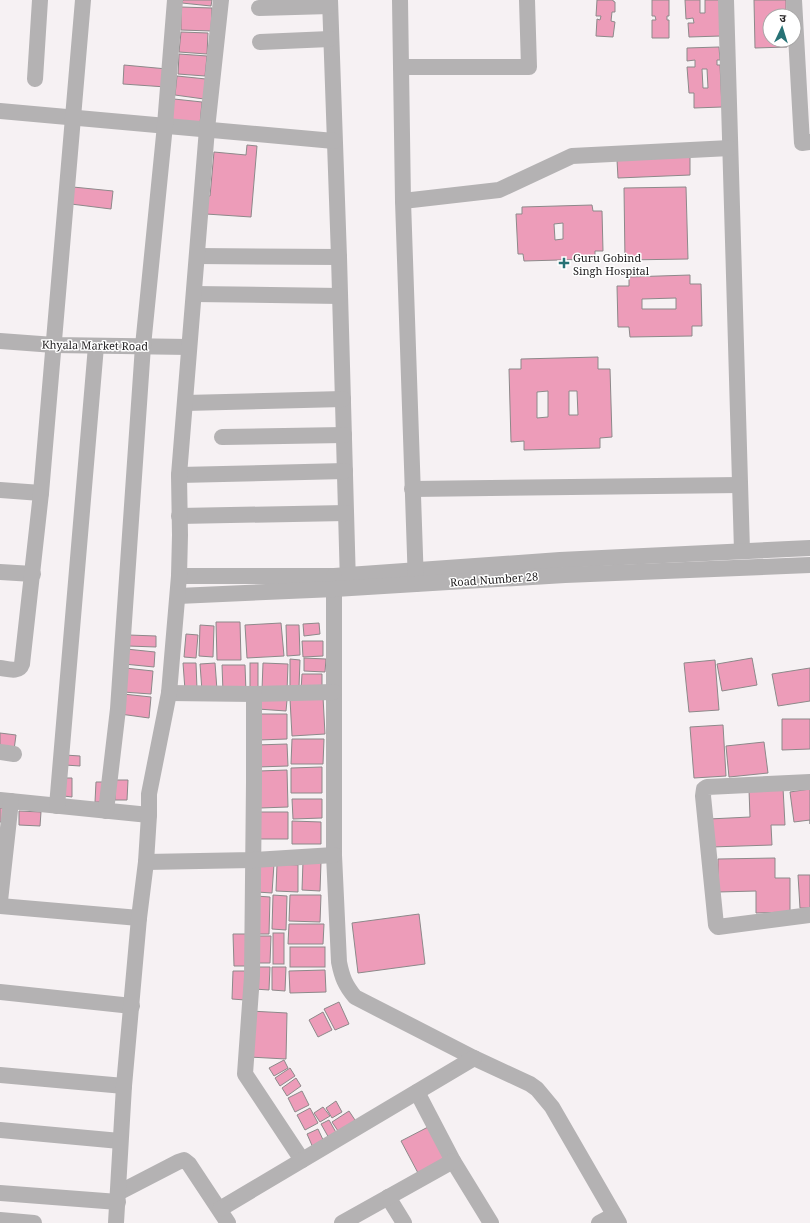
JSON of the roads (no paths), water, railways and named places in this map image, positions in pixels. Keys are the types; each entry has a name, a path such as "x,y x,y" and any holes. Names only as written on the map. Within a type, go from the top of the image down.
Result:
{"street":[{"path":"35,79 40,0"},
{"path":"0,668 17,670 21,668 22,664 41,493 83,0"},
{"path":"106,811 118,710 143,346 165,125 174,0"},
{"path":"116,1223 124,1086 139,918 146,862 149,794 169,693 178,596 180,535 178,475 207,129 221,0"},
{"path":"400,0 403,201 416,577"},
{"path":"401,67 529,67 527,0"},
{"path":"726,0 742,551"},
{"path":"794,0 802,143 810,142"},
{"path":"259,8 330,3 346,513 334,692 334,855 339,962 342,978 355,996 474,1058 530,1084 537,1089 552,1108 617,1219 599,1223"},
{"path":"260,42 330,39"},
{"path":"0,111 334,141"},
{"path":"403,201 499,190 572,156 730,148"},
{"path":"197,256 339,257"},
{"path":"194,294 340,296"},
{"name":"Khyala Market Road","path":"0,341 54,345 189,347"},
{"path":"57,806 96,346"},
{"path":"185,402 343,399"},
{"path":"222,437 344,435"},
{"path":"178,475 345,471"},
{"path":"412,489 740,485"},
{"path":"0,490 41,493"},
{"path":"179,516 346,513"},
{"name":"Road Number 28","path":"178,596 416,577 560,560 810,548"},
{"name":"Road Number 28","path":"416,577 565,575 810,566"},
{"path":"0,572 33,574"},
{"name":"Road Number 28","path":"179,576 341,582"},
{"path":"169,693 254,694 334,692"},
{"path":"254,694 252,976 245,1074 302,1160"},
{"path":"810,782 707,787 704,789 703,796 716,925 718,927 810,915"},
{"path":"0,901 5,801 149,815"},
{"path":"146,862 253,860 334,855"},
{"path":"0,906 139,918"},
{"path":"0,992 132,1006"},
{"path":"220,1209 474,1058"},
{"path":"0,1075 124,1086"},
{"path":"417,1092 453,1161 491,1223"},
{"path":"0,1130 120,1141"},
{"path":"0,1193 118,1198 178,1162 184,1160 190,1164 228,1223"},
{"path":"342,1223 453,1161"},
{"path":"388,1197 404,1223"},
{"path":"0,1220 34,1223"}],"place":[{"name":"Guru Gobind Singh Hospital","path":"564,263"}]}
